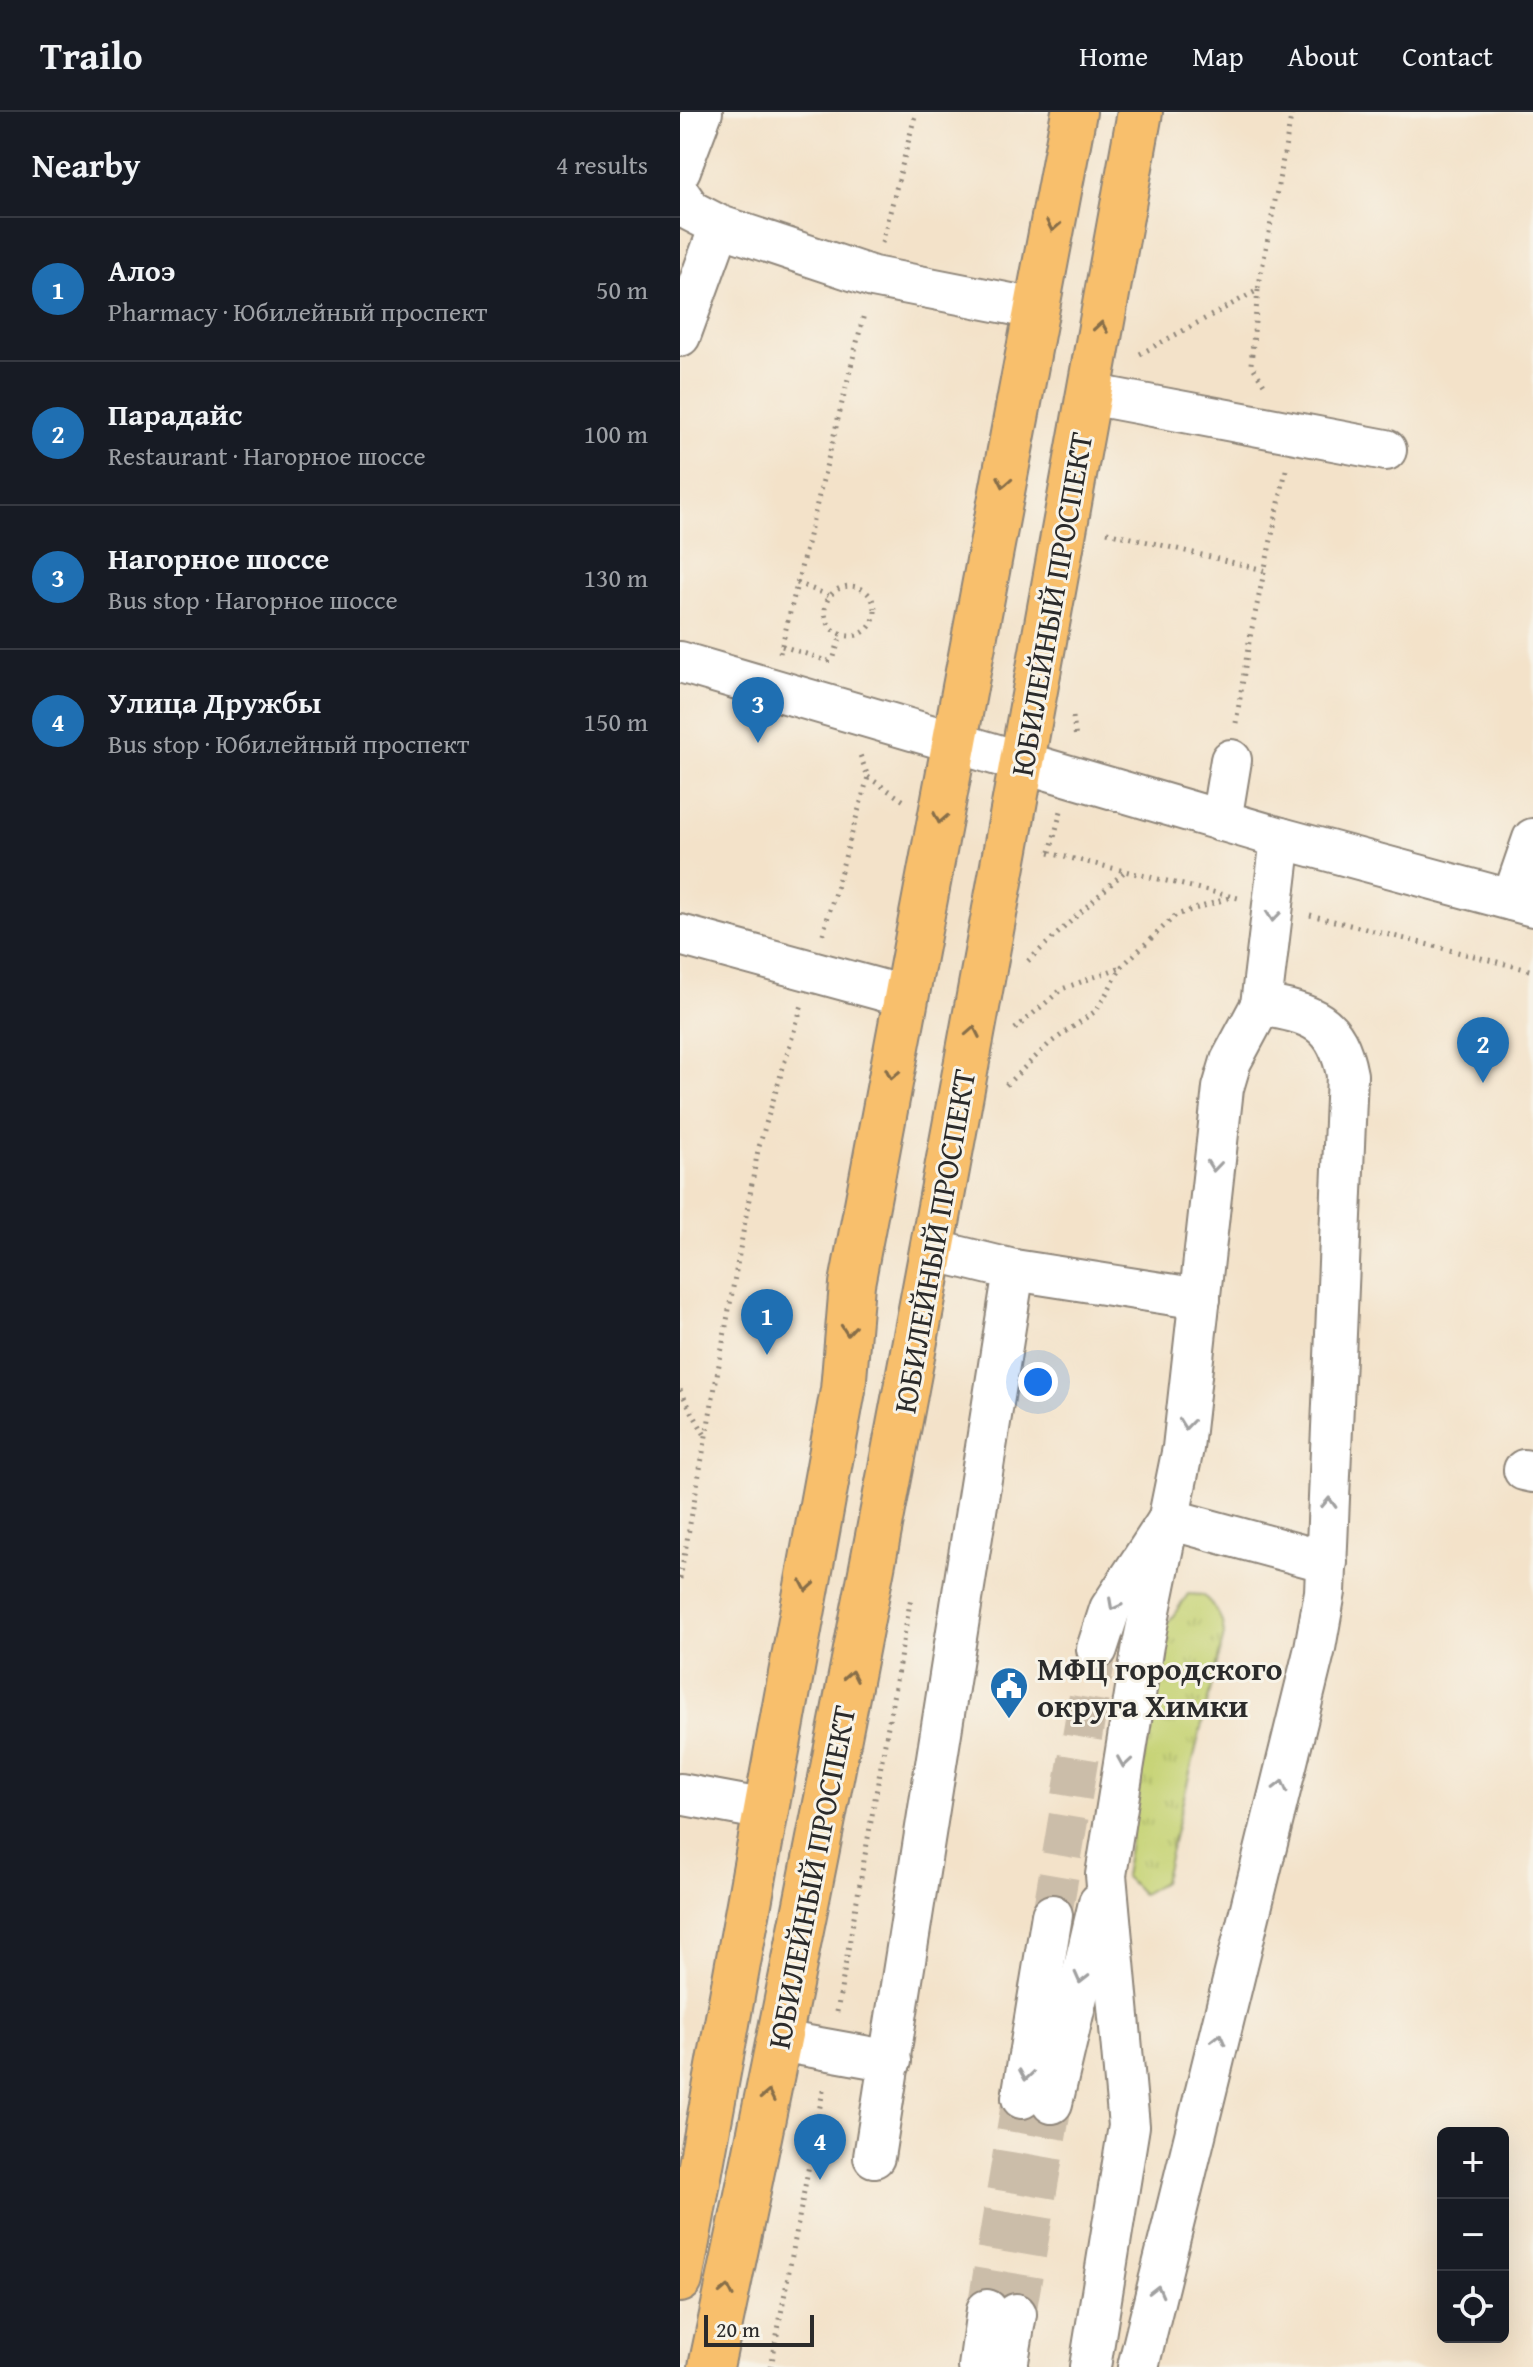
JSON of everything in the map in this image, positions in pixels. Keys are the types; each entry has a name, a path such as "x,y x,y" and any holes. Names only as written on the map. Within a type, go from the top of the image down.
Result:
{"main road":[{"name":"ЮБИЛЕЙНЫЙ ПРОСПЕКТ","path":"680,2280 843,1390 852,1284 1074,112"},
{"name":"ЮБИЛЕЙНЫЙ ПРОСПЕКТ","path":"711,2367 780,2041 932,1250 1140,112"}],"street":[{"path":"680,170 702,112"},
{"path":"680,195 691,211 720,226 873,277 1037,309"},
{"path":"680,336 720,226"},
{"path":"1089,394 1386,450"},
{"path":"680,662 1221,821 1523,903 1533,839"},
{"path":"1221,821 1231,760"},
{"path":"1052,1915 1037,2100 1106,1875 1143,1645 1183,1448 1223,1088 1231,1061 1261,1005 1281,838"},
{"path":"680,935 907,997"},
{"path":"1138,2367 1315,1648 1327,1562 1347,1075 1342,1048 1326,1027 1300,1012 1261,1005"},
{"path":"932,1250 1014,1270 1200,1299"},
{"path":"874,2157 1014,1270"},
{"path":"1169,1519 1327,1562"},
{"path":"1097,1649 1110,1609 1169,1519"},
{"path":"680,1794 766,1810"},
{"path":"1090,2367 1129,2126 1106,1875"},
{"path":"780,2041 891,2061"},
{"path":"979,2367 1002,2312 1007,2367"}],"path":[{"path":"841,634 834,657 828,661 781,649 916,112"},
{"path":"1231,760 1264,570 1294,433 1251,364 1258,290"},
{"path":"1107,532 1264,570"},
{"path":"797,583 830,596"},
{"path":"842,587 858,587 866,591 875,605 876,614 868,629 852,636 841,634 827,620 830,596 842,587"},
{"path":"680,1579 758,1150 868,777 859,752 844,747"},
{"path":"1047,868 1070,776"},
{"path":"868,777 907,803 941,815"},
{"path":"1008,838 1050,853 1533,971"},
{"path":"1028,961 1125,871"},
{"path":"1006,1073 1003,1087 1050,1043 1097,1010 1122,966 1176,915 1232,897"},
{"path":"1026,974 1031,945"},
{"path":"1015,1029 1062,989 1122,966"},
{"path":"1012,1044 1017,1016"},
{"path":"680,1390 706,1437"},
{"path":"771,2367 913,1585"}],"green space":[{"path":"1188,1594 1203,1595 1212,1604 1220,1618 1224,1635 1163,1882 1142,1894 1124,1876 1166,1626"}],"tunnel":[{"path":"1052,1915 1097,1649"},
{"path":"987,2310 1022,2098"},
{"path":"1016,2314 1052,2103"}],"place":[{"name":"Нагорное шоссе","path":"758,743"},
{"name":"Парадайс","path":"1483,1083"},
{"name":"Алоэ","path":"767,1355"},
{"name":"МФЦ городского округа Химки","path":"1009,1720"},
{"name":"Улица Дружбы","path":"820,2180"}]}
